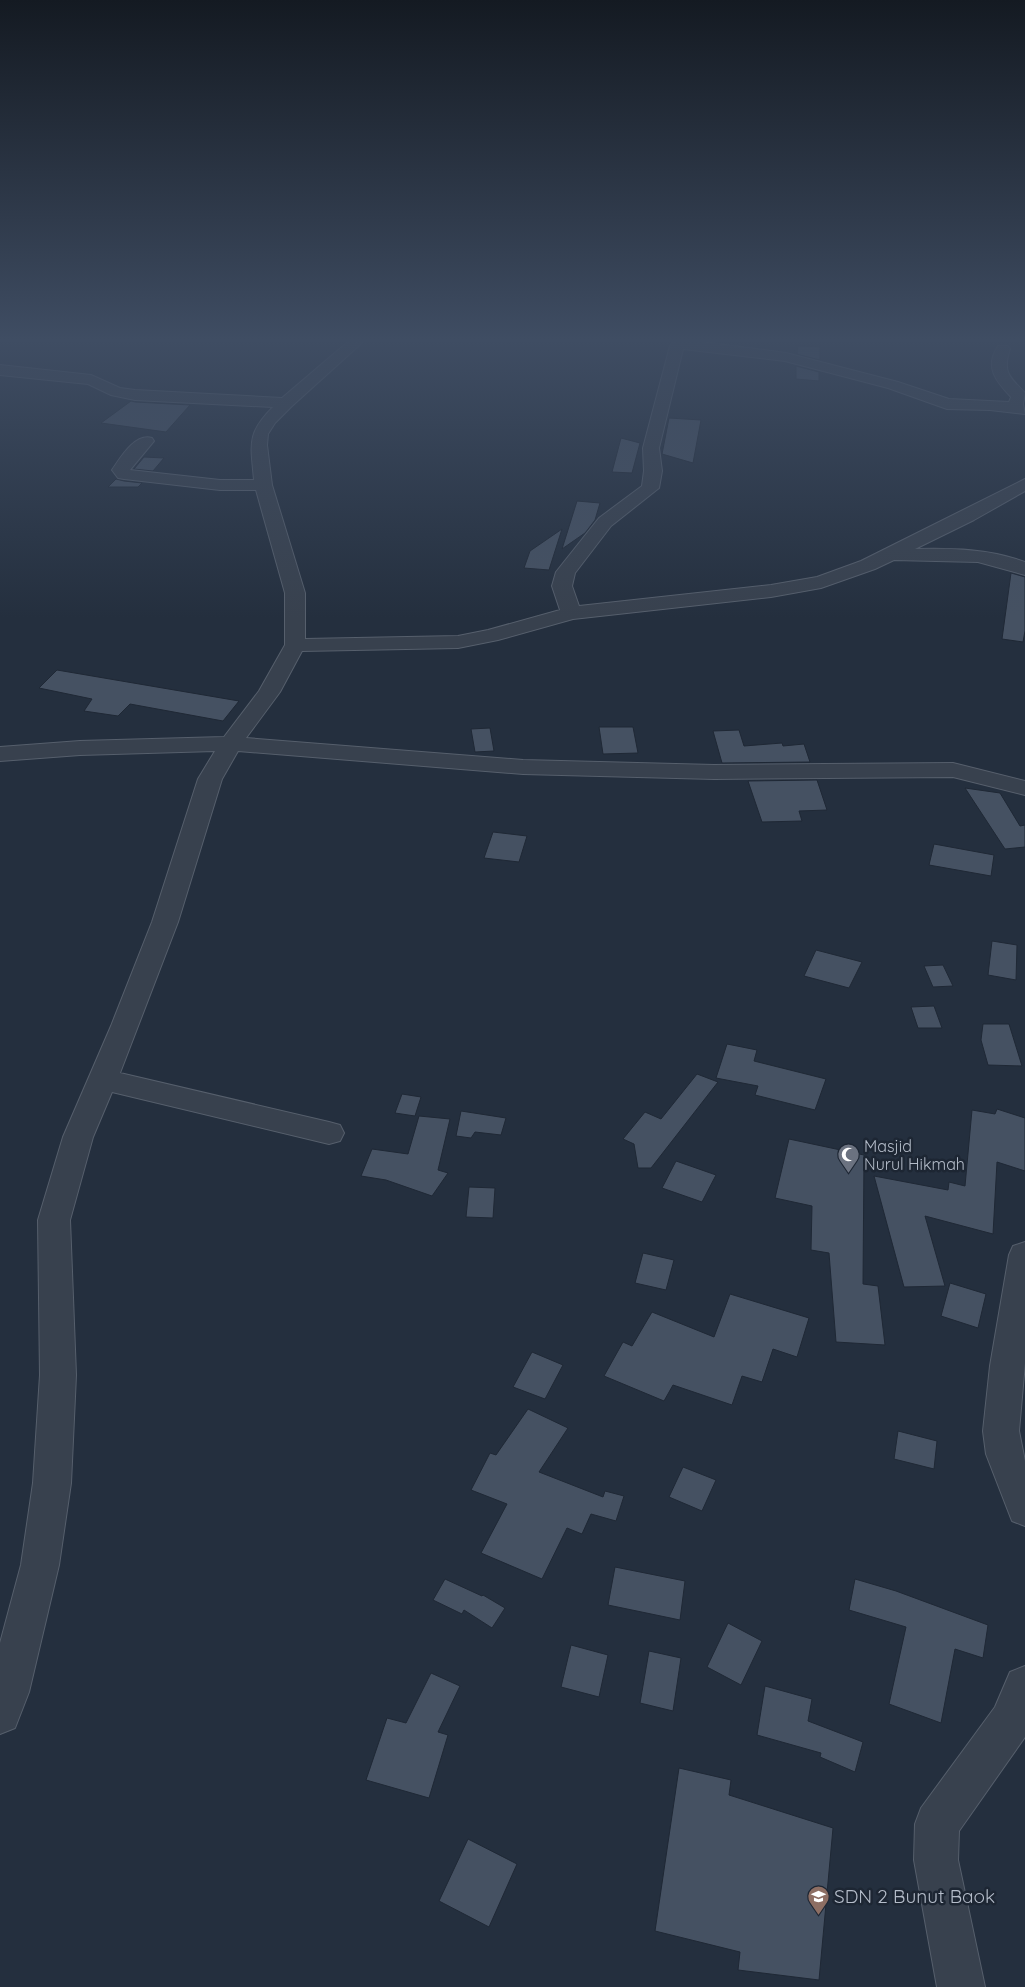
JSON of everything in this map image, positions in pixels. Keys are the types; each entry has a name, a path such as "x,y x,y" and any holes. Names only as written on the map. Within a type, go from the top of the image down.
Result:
{"street":[{"path":"0,1713 8,1692 40,1565 52,1483 58,1375 54,1220 78,1137 165,922 210,779 231,744 269,692 295,645 295,593 263,485 259,445 261,433"},
{"path":"571,613 562,586 566,572 605,522 650,488 653,471 651,448 655,433"},
{"path":"146,441 128,459 121,470 124,474 220,484 263,485"},
{"path":"295,645 458,642 491,636 571,613 771,591 821,582 868,565 968,516 1025,484"},
{"path":"886,556 957,554 988,557 1025,569"},
{"path":"0,754 80,748 231,744 523,767 714,772 953,770 1025,788"},
{"path":"102,1080 329,1133"},
{"path":"1025,1255 1007,1366 1001,1431 1004,1454 1025,1509"},
{"path":"961,1987 936,1860 937,1824 1010,1722 1025,1686"}],"building":[{"path":"666,433 699,433 693,463 662,454"},
{"path":"621,438 640,443 632,473 612,472"},
{"path":"144,457 164,458 153,471 134,469"},
{"path":"116,479 142,483 138,487 108,487"},
{"path":"577,501 600,503 595,520 585,533 562,549"},
{"path":"562,529 549,570 524,568 530,551"},
{"path":"1011,573 1025,577 1025,631 1023,642 1002,639"},
{"path":"57,670 239,701 223,721 130,704 118,716 84,711 92,699 39,688"},
{"path":"599,727 633,727 638,753 603,754"},
{"path":"490,728 494,751 475,752 471,729"},
{"path":"739,730 744,746 782,743 783,746 804,744 810,762 722,763 713,731"},
{"path":"817,780 827,810 799,811 802,821 762,822 748,781"},
{"path":"965,788 1000,793 1020,826 1025,825 1025,847 1005,849"},
{"path":"493,832 527,836 519,862 484,858"},
{"path":"934,844 994,855 991,876 929,865"},
{"path":"992,941 1017,945 1016,980 988,975"},
{"path":"816,950 862,962 849,988 804,976"},
{"path":"943,965 953,986 933,987 924,966"},
{"path":"934,1006 942,1028 918,1028 911,1007"},
{"path":"983,1024 1009,1024 1022,1066 988,1065 981,1040"},
{"path":"727,1044 757,1050 754,1061 826,1079 815,1110 755,1095 758,1086 716,1078"},
{"path":"697,1074 718,1082 651,1168 638,1168 634,1144 623,1139 645,1112 661,1119"},
{"path":"402,1094 421,1097 415,1116 395,1113"},
{"path":"997,1109 1025,1118 1025,1171 997,1162 993,1234 925,1216 945,1286 904,1287 874,1176 948,1190 949,1182 965,1186 972,1110 995,1114"},
{"path":"461,1111 506,1118 501,1135 475,1132 471,1138 456,1136"},
{"path":"419,1116 450,1119 438,1170 448,1173 432,1196 386,1180 361,1176 372,1149 408,1154"},
{"path":"789,1139 864,1155 863,1284 878,1286 885,1345 836,1342 829,1253 811,1250 812,1206 775,1198"},
{"path":"676,1161 716,1175 702,1202 662,1188"},
{"path":"469,1187 495,1188 493,1218 466,1217"},
{"path":"643,1253 674,1260 666,1290 635,1283"},
{"path":"950,1283 986,1294 978,1328 941,1316"},
{"path":"730,1294 809,1318 797,1357 773,1349 762,1382 742,1376 732,1405 673,1385 664,1401 604,1376 623,1342 632,1346 652,1312 714,1337"},
{"path":"532,1352 563,1365 545,1399 513,1387"},
{"path":"528,1409 568,1428 539,1472 603,1497 605,1491 624,1496 616,1521 591,1514 582,1534 567,1528 542,1579 481,1553 507,1504 471,1490 490,1453 496,1455"},
{"path":"898,1431 937,1441 934,1469 894,1459"},
{"path":"683,1467 716,1480 702,1511 669,1497"},
{"path":"615,1567 685,1581 680,1620 608,1605"},
{"path":"445,1579 483,1595 505,1608 492,1628 464,1610 462,1614 433,1600"},
{"path":"855,1579 896,1591 988,1625 983,1658 955,1649 941,1723 889,1704 906,1627 849,1610"},
{"path":"728,1623 762,1641 741,1685 707,1667"},
{"path":"571,1645 608,1655 599,1697 561,1687"},
{"path":"649,1651 681,1658 673,1711 640,1703"},
{"path":"431,1673 460,1686 438,1732 448,1735 429,1798 366,1780 387,1718 406,1723"},
{"path":"765,1686 812,1699 808,1721 863,1742 855,1772 820,1757 821,1753 757,1735"},
{"path":"679,1768 731,1780 729,1795 833,1828 819,1980 738,1970 740,1952 655,1931"},
{"path":"468,1839 517,1864 489,1927 439,1901"}],"place":[{"name":"Masjid Nurul Hikmah","path":"848,1174"},
{"name":"SDN 2 Bunut Baok","path":"818,1915"}]}
